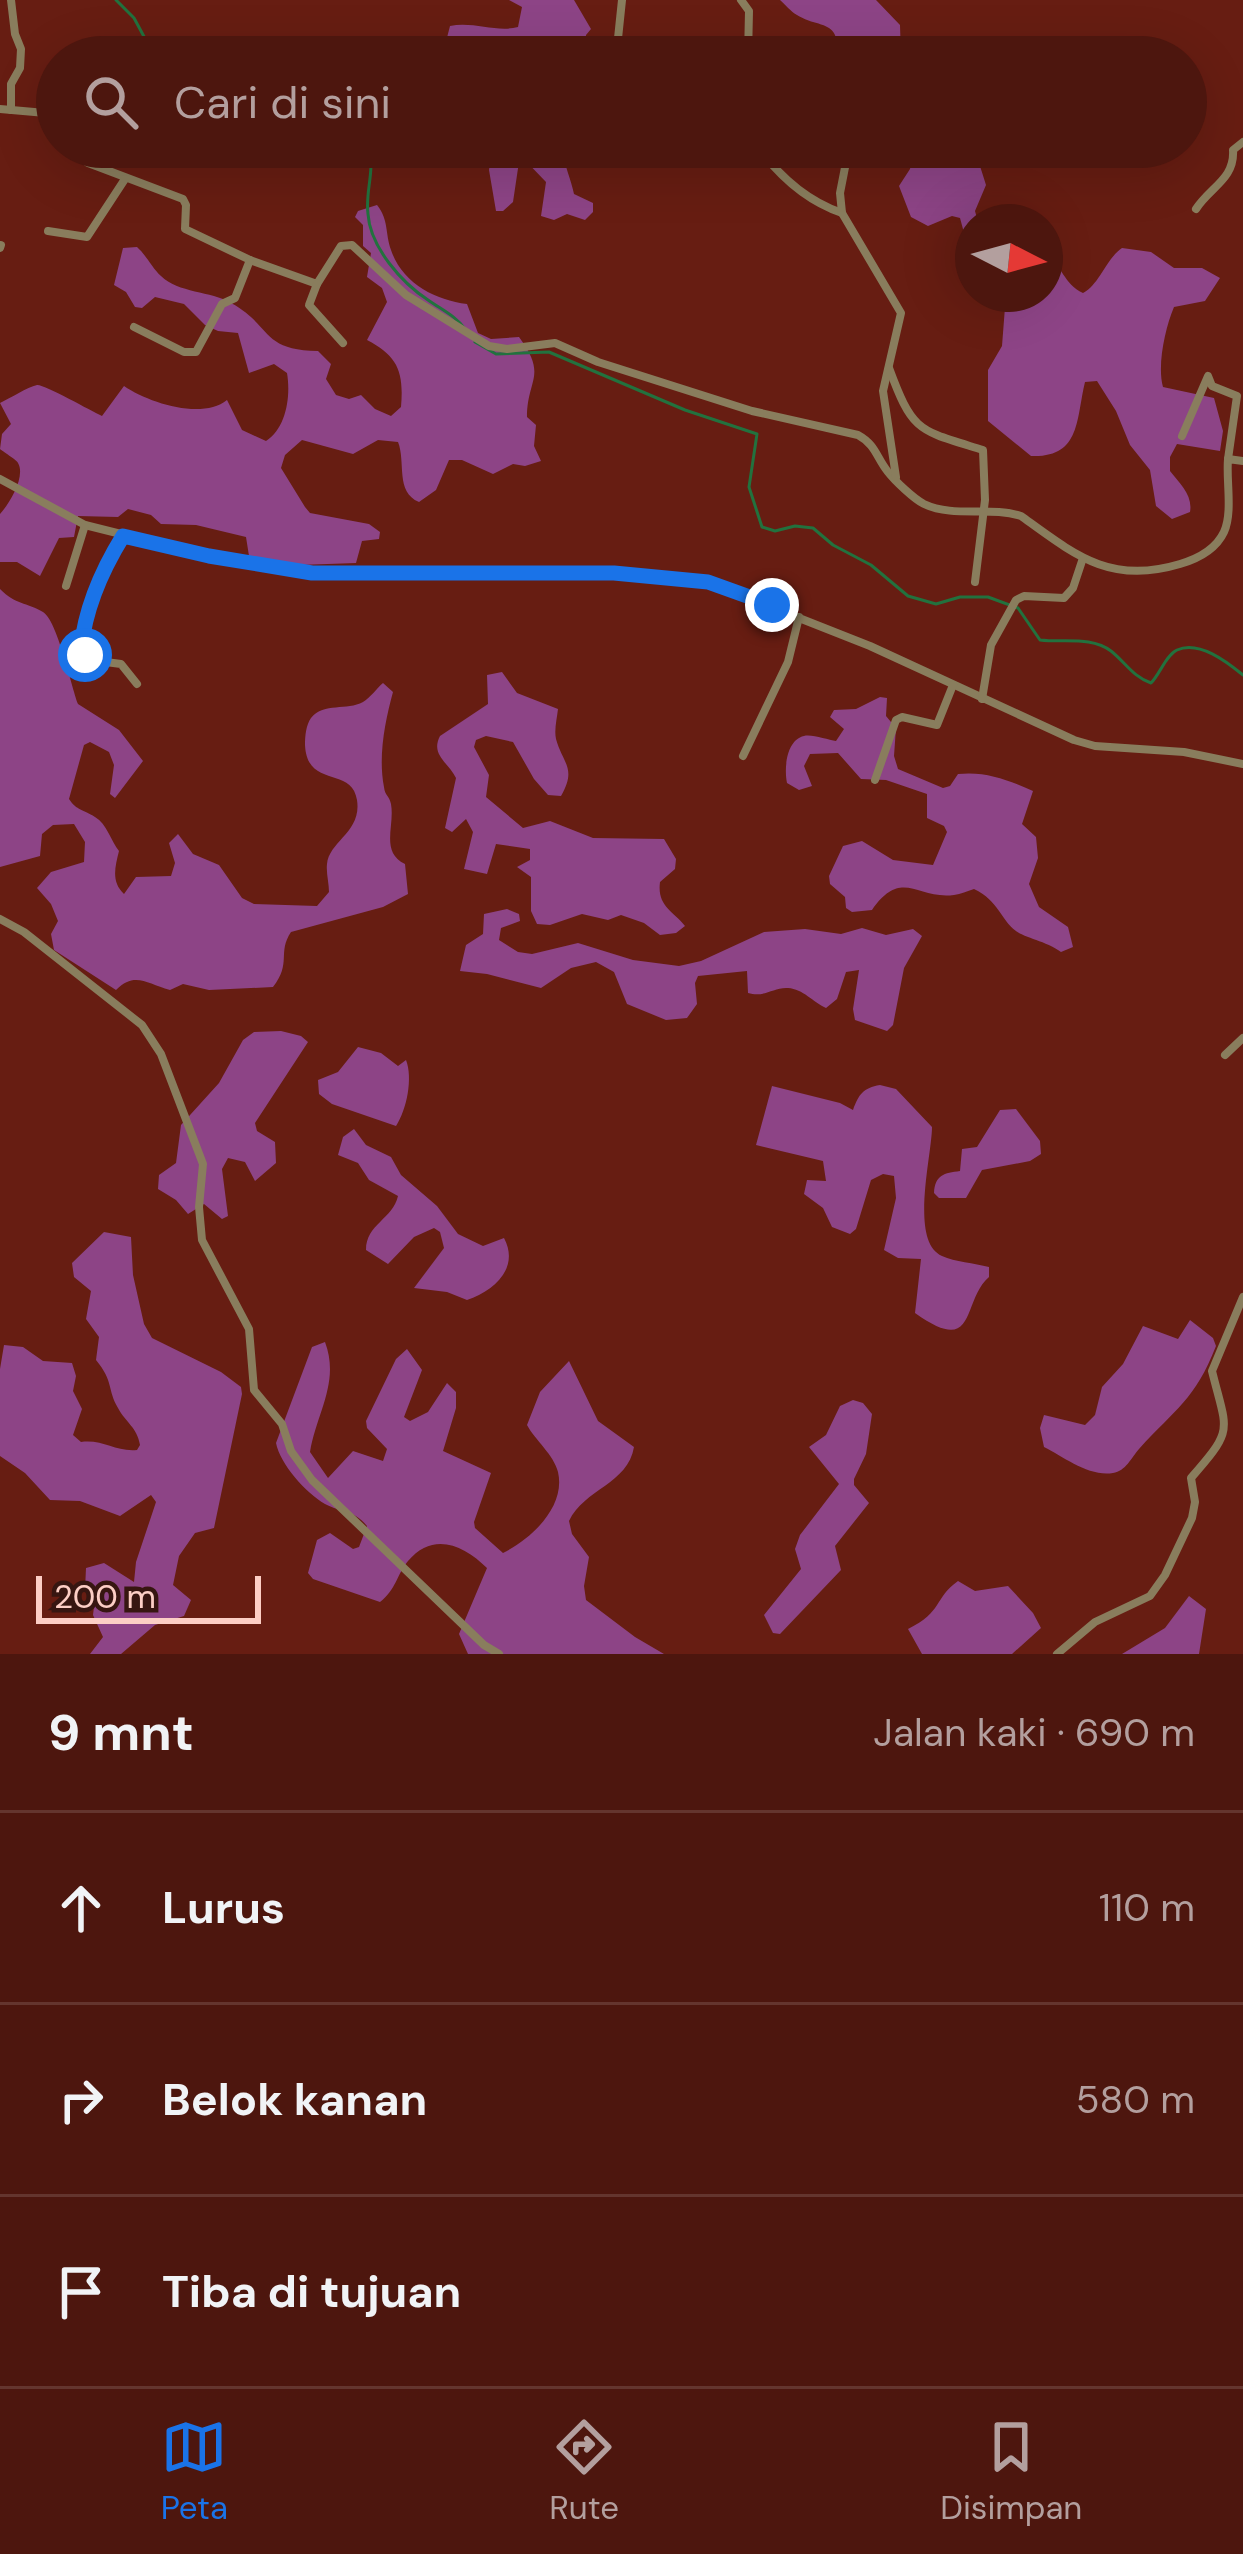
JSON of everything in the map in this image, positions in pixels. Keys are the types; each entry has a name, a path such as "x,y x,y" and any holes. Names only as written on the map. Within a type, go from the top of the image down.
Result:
{"street":[{"path":"11,0 21,49 6,110 36,112"},
{"path":"618,36 622,0"},
{"path":"741,0 748,11 748,36"},
{"path":"1196,209 1223,182 1233,165 1233,149 1243,142"},
{"path":"101,168 183,199 185,230 317,284"},
{"path":"773,168 804,194 842,213"},
{"path":"845,168 842,213 901,313 883,410 896,479"},
{"path":"48,231 87,237 125,179"},
{"path":"343,343 309,304 341,246 350,244 406,295 490,346 507,349 555,343 598,362 752,412 858,435 872,444 888,473 926,504 956,512 1021,516 1098,566 1133,573 1197,559 1217,543 1227,526 1236,393 1212,386 1208,376 1182,436"},
{"path":"134,327 184,352 196,352 222,304 235,298 250,260"},
{"path":"888,364 904,412 911,419 951,443 983,450 986,463 975,582"},
{"path":"1228,459 1243,461"},
{"path":"0,479 86,525 123,536 320,574 563,572 692,580 799,617 1074,740 1243,764"},
{"path":"66,586 86,525"},
{"path":"123,536 103,573 81,649 90,658 121,664 137,684"},
{"path":"982,699 991,645 1016,600 1024,596 1064,598 1073,588 1083,558"},
{"path":"743,756 788,662 799,617"},
{"path":"875,780 896,720 902,717 938,725 953,685"},
{"path":"0,919 134,1016 161,1054 203,1164 199,1207 204,1247 240,1305 249,1329 254,1390 282,1424 303,1469 372,1541 499,1654"},
{"path":"1225,1055 1243,1038"},
{"path":"1057,1654 1095,1622 1140,1604 1166,1575 1192,1518 1196,1502 1191,1478 1213,1456 1224,1432 1222,1401 1212,1371 1243,1298"}],"shaded area":[{"path":"509,0 574,0 591,29 586,36 447,36 450,26 518,27 522,7"},
{"path":"780,0 876,0 900,25 900,36 836,36 827,27 797,15"},
{"path":"518,168 513,202 503,211 496,211 489,170"},
{"path":"533,168 566,168 574,194 593,203 593,212 585,220 567,214 554,220 541,216 546,182"},
{"path":"910,168 981,168 986,185 978,204 955,204 955,217 928,226 911,217 899,186"},
{"path":"377,205 396,262 411,281 443,299 467,304 478,333 491,339 519,337 528,350 534,377 527,417 536,425 534,446 541,461 513,464 493,474 462,460 449,460 436,490 419,502 404,484 398,442 378,440 353,454 302,440 285,455 281,468 310,513 369,524 380,532 379,539 362,541 356,563 299,565 249,556 246,537 196,525 161,524 151,515 128,509 118,517 78,516 74,537 59,538 40,576 17,562 0,562 0,514 15,490 20,469 0,449 2,434 11,424 0,403 24,390 41,386 102,416 124,386 147,398 190,409 227,400 242,430 266,441 282,420 287,373 274,364 249,373 238,333 205,325 184,304 155,297 142,308 135,307 126,292 114,285 123,248 137,247 168,282 231,303 276,341 318,351 331,364 326,379 336,395 349,399 361,395 391,416 401,407 397,366 367,340 387,302 382,288 367,277 371,253 363,246 363,225 355,217 358,211"},
{"path":"1122,248 1151,252 1174,268 1202,268 1220,278 1205,301 1174,307 1165,336 1163,387 1214,398 1223,431 1220,451 1177,444 1170,471 1190,500 1190,512 1172,519 1156,506 1150,470 1130,445 1097,381 1085,382 1068,443 1047,455 1031,456 988,421 988,370 1002,346 1005,312 1063,312 1063,274 1083,293"},
{"path":"0,589 48,617 78,704 119,730 143,761 115,798 110,794 114,765 109,752 90,742 84,745 69,799 106,828 119,851 116,879 124,894 136,877 171,876 175,863 169,843 178,834 193,854 219,865 242,898 254,904 317,906 329,892 329,856 355,820 357,800 347,783 313,767 305,745 307,727 316,713 363,702 383,683 393,692 383,739 382,775 391,804 391,846 405,864 408,894 383,907 291,932 273,987 209,990 183,984 170,990 135,980 116,990 54,950 51,934 58,921 37,888 51,872 84,862 85,842 74,824 53,825 42,834 40,856 0,867"},
{"path":"502,672 517,693 558,709 555,735 568,779 561,796 548,795 513,742 486,736 476,740 474,747 489,775 486,797 523,828 550,821 593,838 664,839 676,859 675,869 660,882 660,890 666,907 685,926 676,933 660,935 621,915 608,920 582,914 550,925 537,924 531,911 531,877 517,867 530,860 530,849 496,844 487,874 464,869 473,832 466,819 452,832 445,828 456,778 437,748 440,736 488,704 487,675"},
{"path":"887,698 886,716 896,728 898,769 943,788 958,774 968,773 997,777 1033,791 1022,824 1036,837 1038,858 1029,884 1039,907 1068,927 1073,947 1061,952 1020,933 974,889 941,895 901,888 892,890 872,910 846,908 845,897 830,884 829,876 843,846 862,841 893,860 933,865 947,832 927,818 927,794 886,780 861,779 838,753 810,754 804,766 812,786 799,790 787,783 793,743 804,736 836,741 844,729 830,717 834,710 856,709"},
{"path":"507,909 519,914 520,921 501,928 499,940 518,952 532,954 578,943 633,960 679,966 764,932 805,929 841,934 862,928 886,935 913,929 922,936 904,968 893,1025 887,1031 855,1020 859,970 846,972 837,999 826,1008 793,989 748,993 747,971 698,976 697,1004 687,1018 666,1020 627,1004 614,972 596,962 571,968 541,988 460,971 466,945 483,934 484,914"},
{"path":"281,1031 308,1042 255,1123 257,1131 275,1142 276,1163 255,1181 245,1162 228,1158 222,1169 228,1216 222,1219 204,1204 188,1214 158,1189 159,1175 176,1163 181,1125 219,1083 243,1040 254,1032"},
{"path":"358,1047 381,1053 398,1066 406,1060 408,1093 396,1126 332,1104 319,1094 318,1080 338,1072"},
{"path":"880,1085 896,1089 932,1127 924,1216 932,1248 947,1258 989,1267 989,1277 959,1328 949,1330 915,1313 921,1259 898,1258 884,1250 896,1198 894,1176 883,1174 871,1180 856,1229 850,1234 832,1227 823,1208 804,1194 807,1180 826,1181 823,1161 756,1145 772,1086 853,1110 862,1093"},
{"path":"1016,1109 1040,1141 1041,1154 1030,1161 982,1170 966,1198 939,1198 934,1193 936,1182 960,1171 962,1149 977,1147 1000,1110"},
{"path":"354,1129 366,1145 391,1157 401,1175 437,1206 458,1234 483,1246 504,1238 509,1259 495,1284 467,1300 414,1288 444,1248 434,1228 414,1237 388,1264 366,1250 370,1234 398,1196 369,1180 358,1163 338,1155 343,1137"},
{"path":"104,1232 131,1237 133,1275 144,1324 152,1338 221,1372 241,1387 242,1394 214,1528 195,1533 179,1556 173,1585 191,1600 184,1616 155,1625 121,1654 90,1654 103,1637 93,1615 95,1599 85,1590 86,1568 104,1563 134,1582 156,1502 151,1495 120,1516 80,1501 50,1500 25,1473 0,1456 4,1345 23,1347 43,1361 72,1363 73,1391 82,1409 73,1435 81,1442 129,1450 140,1445 96,1360 99,1337 86,1319 91,1291 74,1277 72,1263"},
{"path":"1190,1320 1216,1346 1183,1403 1125,1467 1113,1473 1095,1472 1044,1447 1040,1428 1044,1415 1085,1425 1095,1415 1102,1387 1123,1364 1143,1326 1178,1339"},
{"path":"325,1342 329,1384 310,1452 328,1478 353,1451 383,1461 387,1449 366,1421 396,1359 407,1349 422,1370 404,1417 410,1421 428,1412 447,1383 456,1392 443,1451 491,1473 474,1522 503,1553 535,1530 557,1497 556,1466 527,1425 540,1392 569,1361 598,1421 634,1447 623,1470 569,1521 572,1534 589,1557 586,1600 664,1654 468,1654 459,1634 487,1568 448,1545 418,1552 380,1602 313,1579 308,1573 317,1540 330,1533 353,1549 359,1547 367,1526 310,1493 288,1469 276,1443 312,1347"},
{"path":"853,1400 872,1414 866,1454 854,1479 869,1503 835,1546 841,1570 780,1634 773,1633 764,1615 801,1569 795,1549 800,1535 839,1484 809,1447 826,1435 840,1406"},
{"path":"958,1581 975,1591 1008,1586 1041,1628 1012,1654 922,1654 908,1629 927,1617"},
{"path":"1189,1596 1206,1609 1199,1654 1122,1654 1165,1628"}],"waterway":[{"path":"116,0 144,36"},
{"path":"371,168 368,214 381,251 408,284 466,330"},
{"path":"475,342 496,354 549,352 685,410 757,434 749,487 762,527 775,531 813,528 871,565 908,596 936,604 960,597 988,597 1018,608 1040,640 1103,646 1151,683 1170,656 1185,648 1212,654 1243,675"}],"route":[{"path":"85,655 81,649 87,618 108,560 123,536 312,573 614,573 708,582 772,605"}]}
